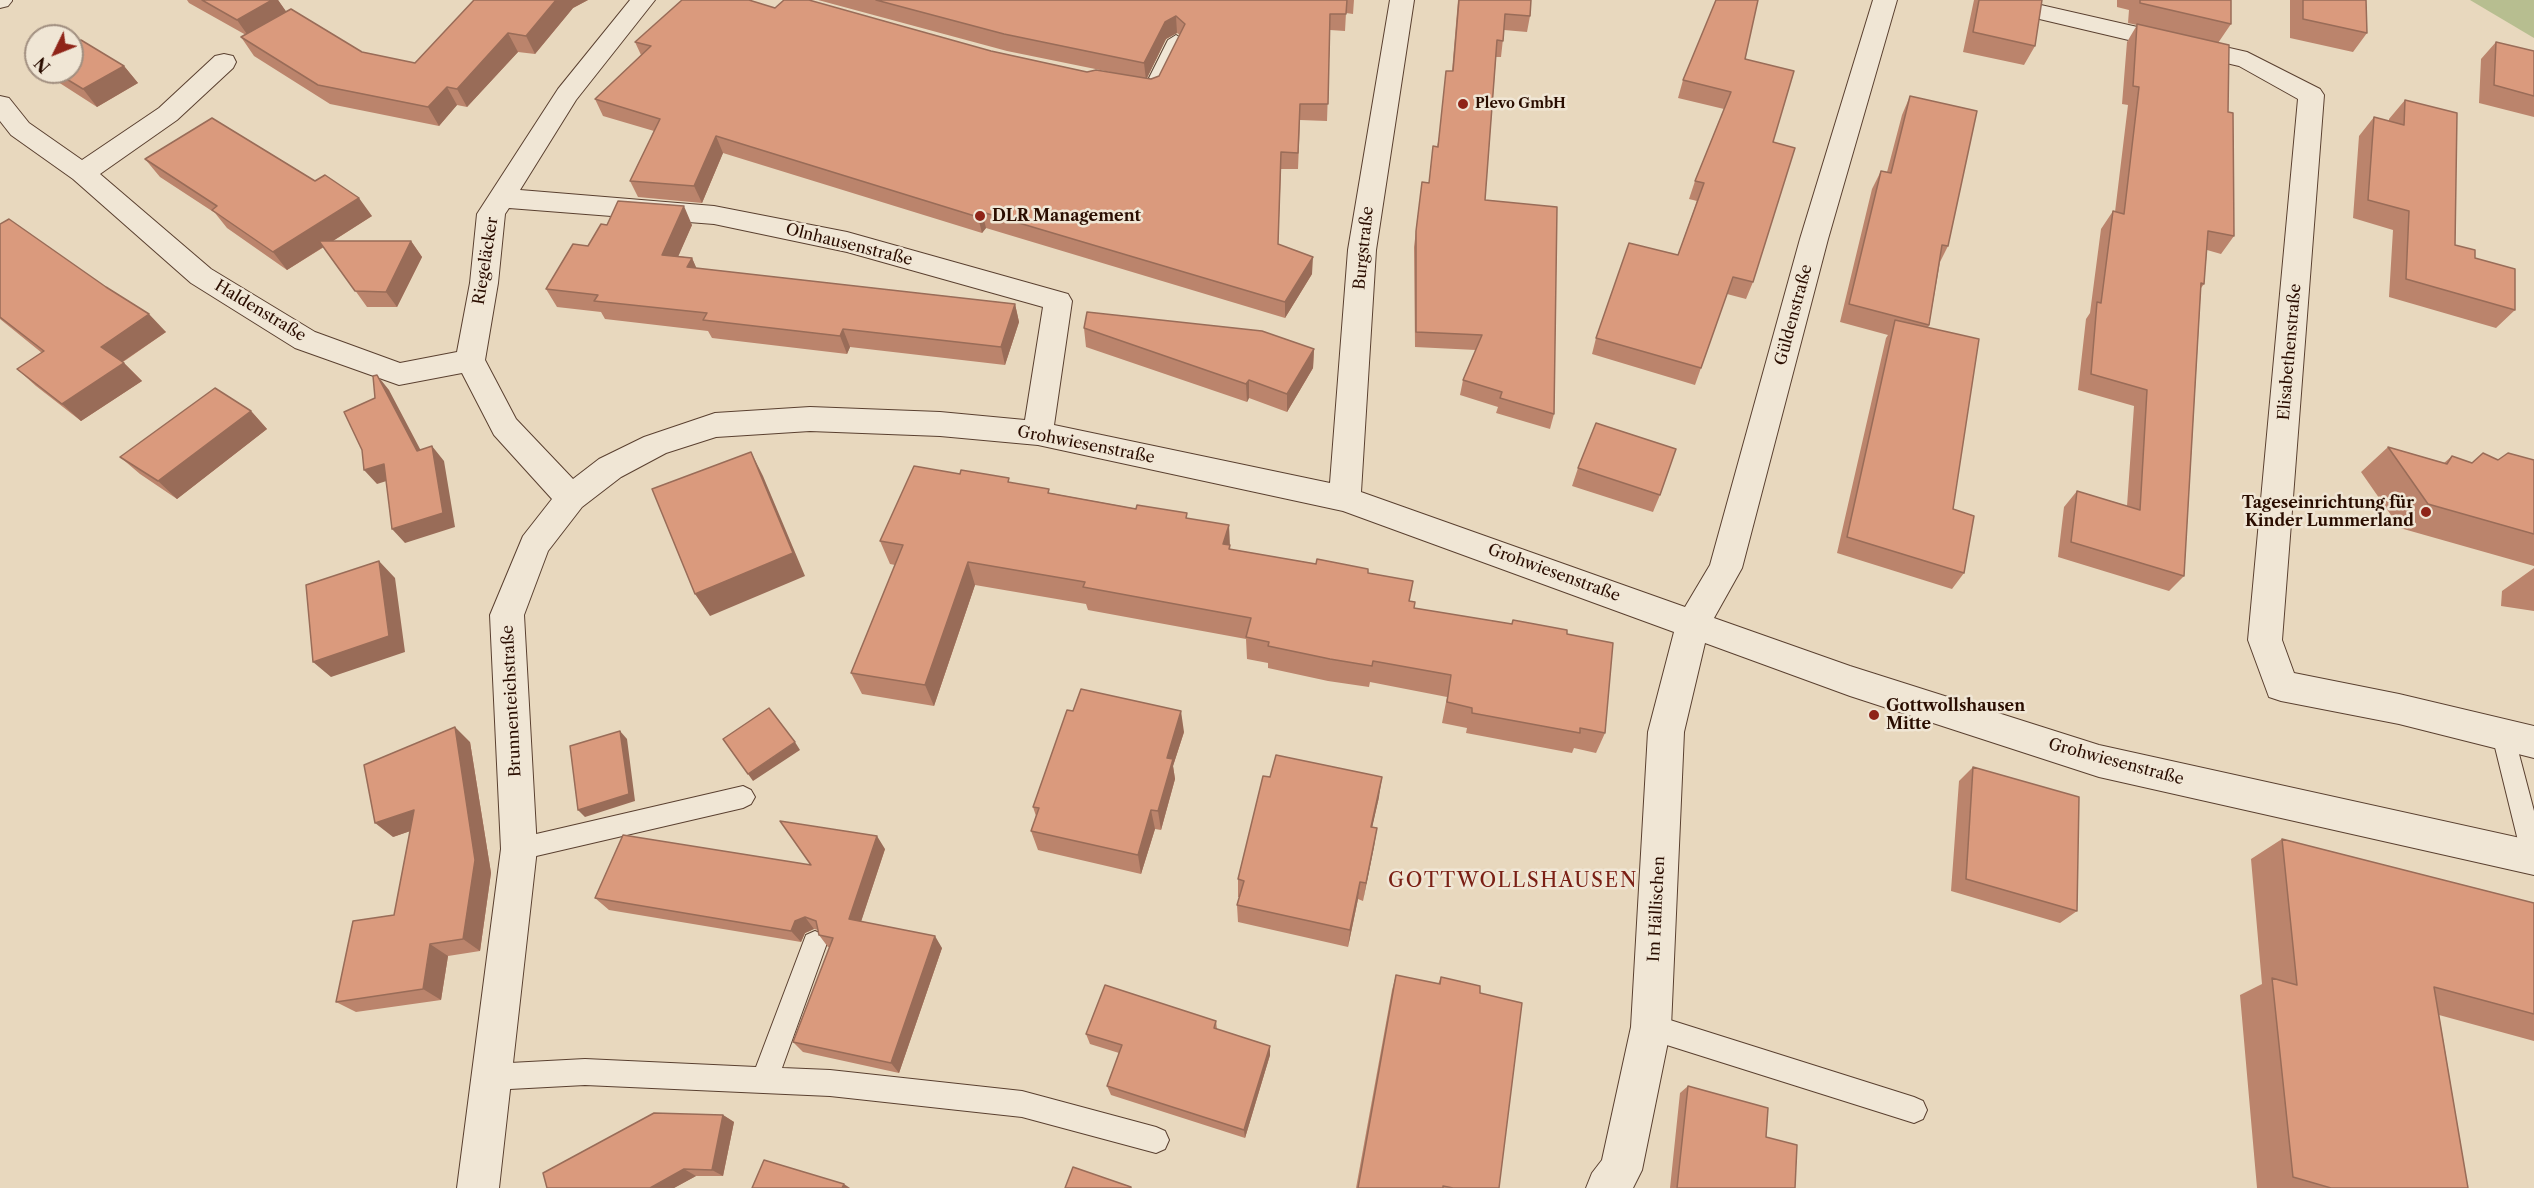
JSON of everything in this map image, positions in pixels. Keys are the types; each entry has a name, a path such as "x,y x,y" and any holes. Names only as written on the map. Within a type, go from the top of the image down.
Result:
{"street":[{"name":"Riegeläcker","path":"470,360 484,283 491,214 532,145 567,95 643,0"},
{"name":"Burgstraße","path":"1345,499 1362,250 1402,0"},
{"name":"Güldenstraße","path":"1692,626 1725,568 1814,239 1885,0"},
{"name":"Elisabethenstraße","path":"1988,0 2247,60 2311,95 2265,640 2281,686 2399,709 2518,738"},
{"path":"82,173 168,114 224,62"},
{"name":"Haldenstraße","path":"0,104 21,129 82,173 201,276 305,340 399,374 470,360"},
{"name":"Olnhausenstraße","path":"502,198 714,215 848,243 1058,302 1038,434"},
{"path":"470,360 505,428 571,498"},
{"name":"Grohwiesenstraße","path":"571,498 610,468 655,445 715,426 810,419 940,424 1038,434 1345,499 1540,567 1692,626 1850,681 2099,761 2534,858"},
{"name":"Brunnenteichstraße","path":"478,1188 519,849 507,615 534,545 571,498"},
{"name":"Im Hällischen","path":"1606,1188 1620,1170 1651,1027 1666,732 1692,626"}],"lane":[{"path":"1121,83 1152,88 1176,40"},
{"path":"2518,738 2534,858"},
{"path":"519,849 743,797"},
{"path":"764,1081 815,942"},
{"path":"1651,1027 1914,1110"},
{"path":"491,1077 585,1072 830,1083 1022,1104 1156,1140"}],"green space":[{"path":"2470,0 2534,0 2534,38"}],"building":[{"path":"202,0 272,0 237,20"},
{"path":"474,0 556,0 526,36 508,33 457,89 447,87 428,107 318,85 241,37 291,9 362,52 415,63"},
{"path":"682,0 749,0 775,8 784,0 809,0 991,51 1087,72 1096,70 1151,79 1159,76 1185,24 1176,16 1165,22 1144,63 1004,34 876,0 1347,0 1346,14 1330,14 1328,104 1300,104 1298,153 1281,152 1278,244 1313,257 1285,302 982,212 978,217 716,136 694,186 630,181 660,119 595,99 651,46 635,42"},
{"path":"1459,0 1531,0 1530,16 1505,14 1503,41 1497,40 1485,200 1557,207 1554,414 1500,398 1502,392 1463,380 1482,335 1416,332 1416,231 1422,182 1429,183 1433,146 1438,147 1446,71 1453,71"},
{"path":"1716,0 1758,0 1745,59 1794,71 1773,142 1795,148 1753,282 1733,277 1701,368 1596,338 1629,243 1678,255 1704,183 1695,181 1731,92 1683,80"},
{"path":"1979,0 2042,0 2035,46 1973,32"},
{"path":"2140,0 2231,0 2231,24 2140,3"},
{"path":"2303,0 2366,0 2367,33 2303,19"},
{"path":"2137,24 2229,45 2228,112 2233,113 2234,236 2208,231 2204,284 2201,283 2184,576 2071,542 2077,491 2140,510 2147,390 2091,374 2097,302 2101,303 2113,211 2124,214 2139,87 2133,86"},
{"path":"84,42 124,66 83,89 75,84 84,84"},
{"path":"2496,42 2534,51 2534,96 2494,85"},
{"path":"1910,96 1977,111 1948,246 1942,245 1929,325 1849,304 1881,171 1891,173"},
{"path":"2405,100 2457,113 2455,245 2475,250 2475,258 2515,269 2515,310 2406,279 2409,211 2368,200 2374,117 2404,125"},
{"path":"212,118 315,181 325,175 359,198 273,252 212,210 217,206 145,159"},
{"path":"618,201 684,206 662,255 692,258 687,267 1015,304 1001,347 843,329 840,336 703,320 707,313 594,301 598,295 546,289 573,244 588,246 601,224 607,225"},
{"path":"9,219 106,287 149,314 101,347 124,363 62,404 17,369 44,351 0,317 0,224"},
{"path":"319,241 411,241 386,292 355,291"},
{"path":"1087,312 1262,331 1314,349 1287,394 1249,380 1246,384 1084,328"},
{"path":"1895,320 1979,339 1953,509 1974,516 1964,573 1847,537"},
{"path":"377,375 417,451 432,446 443,513 392,529 384,464 364,470 362,450 344,412 375,398 373,376"},
{"path":"215,388 251,411 158,481 120,457"},
{"path":"1596,423 1676,449 1660,495 1578,468"},
{"path":"2388,447 2447,464 2452,456 2472,463 2483,453 2498,460 2508,453 2534,460 2534,534 2428,504"},
{"path":"751,452 793,553 695,594 652,489"},
{"path":"914,466 960,474 961,470 1009,478 1008,482 1049,489 1048,493 1136,509 1137,505 1187,513 1186,518 1229,525 1223,544 1230,545 1229,549 1316,564 1317,559 1368,569 1368,573 1413,581 1409,601 1415,602 1414,608 1512,624 1513,620 1567,630 1567,634 1613,643 1605,733 1580,728 1580,733 1472,713 1472,708 1447,702 1451,675 1373,661 1372,666 1268,646 1269,642 1246,637 1251,618 1083,587 1085,582 968,562 925,685 851,673 903,545 880,541"},
{"path":"379,561 389,636 313,662 306,585"},
{"path":"1081,689 1181,711 1167,758 1173,759 1158,811 1151,810 1138,855 1031,831 1039,808 1033,807 1067,710 1073,711"},
{"path":"769,708 795,742 748,774 723,739"},
{"path":"455,727 475,860 463,939 430,944 423,989 336,1002 353,921 394,915 414,810 375,823 364,765"},
{"path":"620,731 629,794 578,810 570,746"},
{"path":"1276,755 1382,777 1371,827 1377,828 1366,883 1360,882 1350,930 1237,905 1244,881 1238,879 1263,776 1270,777"},
{"path":"1973,767 2079,797 2077,911 1966,879"},
{"path":"780,821 877,836 849,919 935,936 891,1063 793,1042 833,938 819,935 816,921 805,917 795,921 791,931 595,898 623,835 811,865"},
{"path":"2282,839 2534,903 2534,1014 2434,987 2468,1188 2331,1188 2293,1177 2272,978 2297,985"},
{"path":"1396,975 1440,984 1441,977 1480,986 1480,993 1522,1003 1499,1188 1443,1186 1443,1188 1358,1188"},
{"path":"1105,985 1216,1021 1214,1028 1270,1046 1244,1130 1107,1086 1122,1045 1086,1034"},
{"path":"1688,1086 1768,1108 1766,1137 1797,1145 1795,1188 1677,1188"},
{"path":"654,1113 723,1115 712,1170 684,1169 650,1188 547,1188 543,1173"},
{"path":"764,1160 844,1184 842,1188 752,1188"},
{"path":"1073,1167 1131,1187 1131,1188 1065,1188"}],"place":[{"name":"Plevo GmbH","path":"1463,104"},
{"name":"DLR Management","path":"980,216"},
{"name":"Tageseinrichtung für Kinder Lummerland","path":"2426,512"},
{"name":"Gottwollshausen Mitte","path":"1874,715"}],"district":[{"name":"GOTTWOLLSHAUSEN","path":"1513,881"}]}
